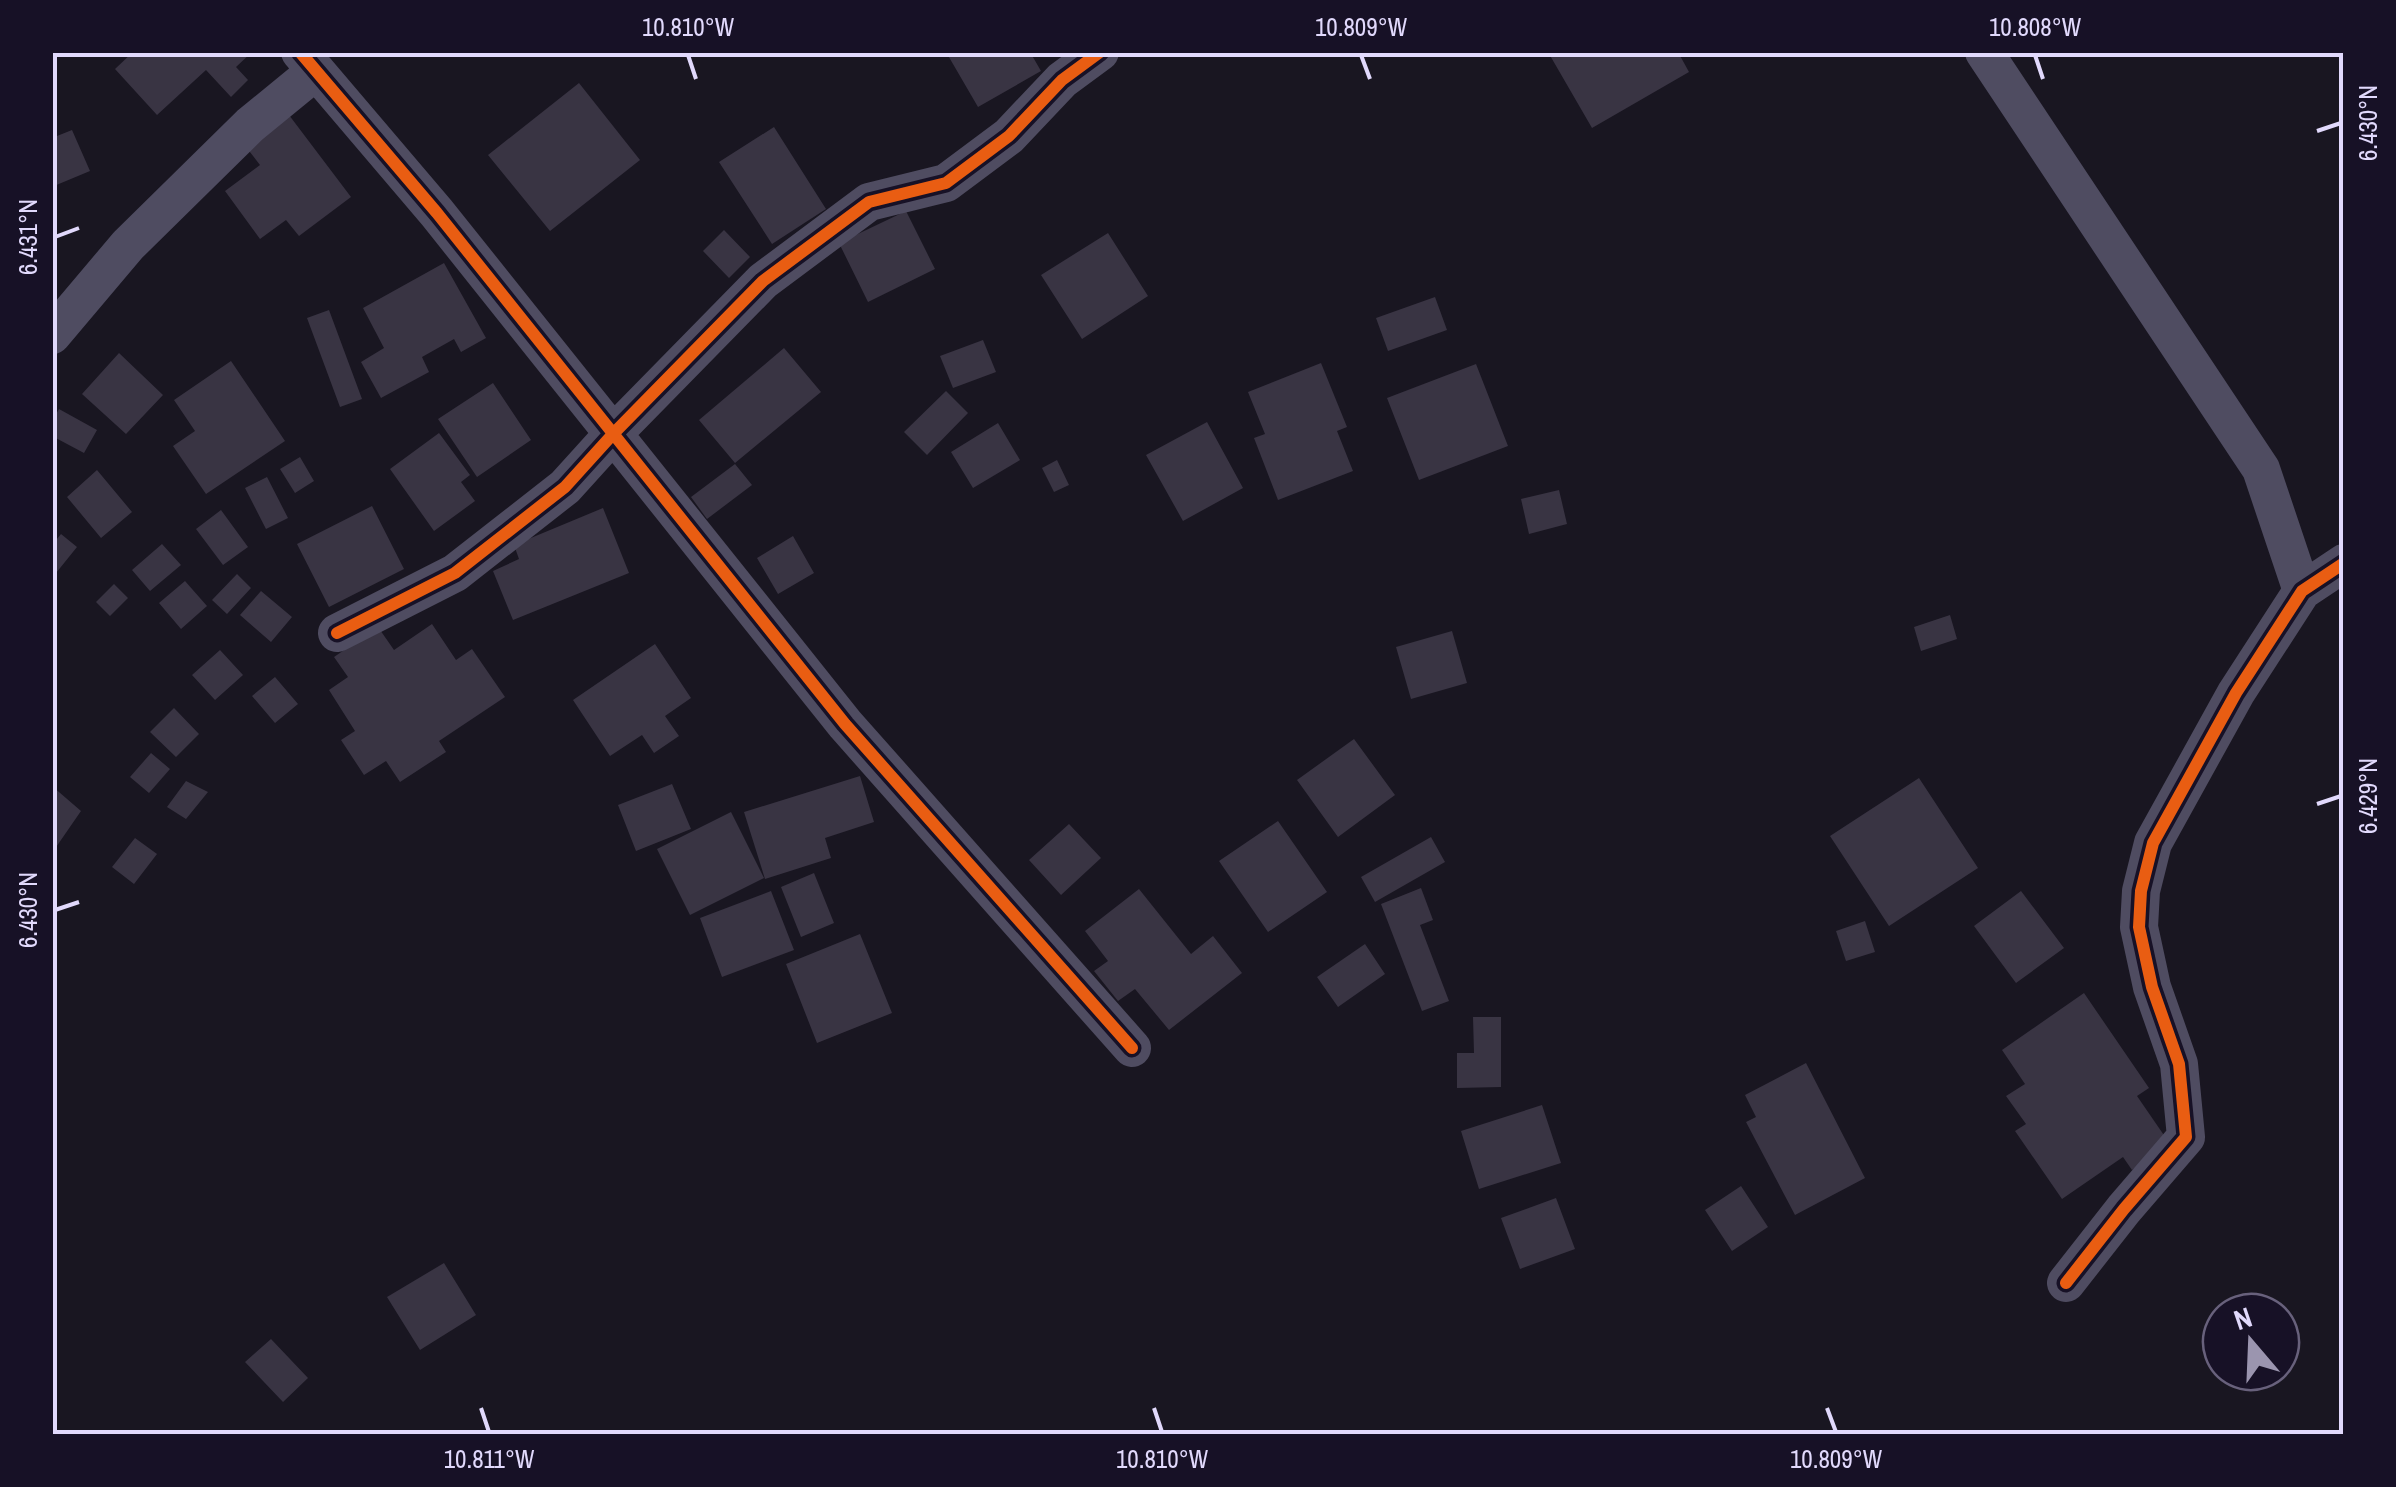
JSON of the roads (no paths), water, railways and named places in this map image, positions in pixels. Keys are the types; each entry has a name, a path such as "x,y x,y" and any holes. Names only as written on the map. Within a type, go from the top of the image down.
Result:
{"street":[{"path":"337,634 455,573 565,487 762,281 869,202 946,184 1009,136 1062,80 1100,52"},
{"path":"1984,52 2261,468 2302,591"},
{"path":"52,335 128,244 250,125 308,62 437,213 845,724 1132,1048"},
{"path":"2066,1283 2186,1137 2179,1064 2152,987 2139,927 2141,891 2154,844 2236,693 2302,591 2344,563"}]}
